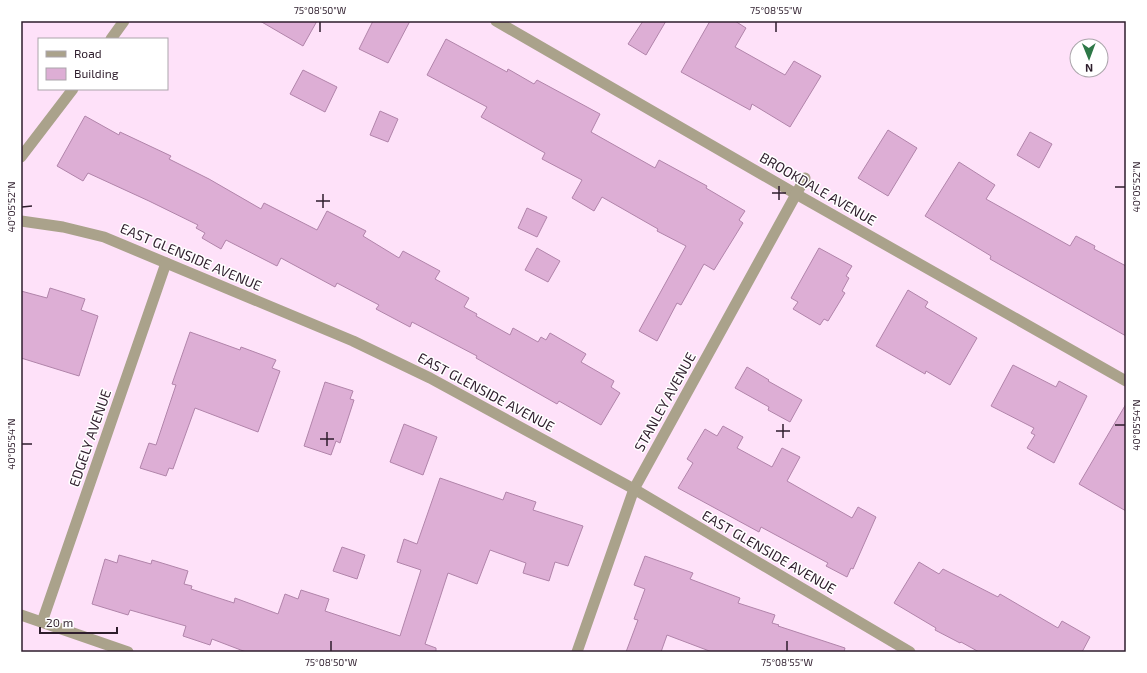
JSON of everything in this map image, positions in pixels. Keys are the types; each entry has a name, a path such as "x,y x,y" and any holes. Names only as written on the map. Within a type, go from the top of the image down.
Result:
{"street":[{"path":"112,38 124,21"},
{"name":"BROOKDALE AVENUE","path":"496,21 796,194 1126,380"},
{"path":"21,157 72,90"},
{"name":"STANLEY AVENUE","path":"577,652 634,489 805,178"},
{"name":"EAST GLENSIDE AVENUE","path":"21,221 63,227 104,237 353,341 430,378 634,489 910,652"},
{"name":"EDGELY AVENUE","path":"42,622 166,263"},
{"path":"21,615 128,652"}],"building":[{"path":"260,21 317,21 303,46"},
{"path":"373,21 410,21 388,63 359,49"},
{"path":"643,21 666,21 646,55 628,44"},
{"path":"710,21 735,21 746,28 735,47 785,75 794,61 821,76 790,127 752,104 750,110 681,72"},
{"path":"446,39 507,72 508,69 534,84 537,80 600,114 591,132 655,168 659,160 707,186 706,188 745,211 739,220 743,223 714,270 704,264 681,305 677,303 657,341 639,331 686,246 657,231 658,229 602,197 594,211 572,198 582,180 542,159 545,153 481,117 487,107 427,75"},
{"path":"303,70 337,87 325,112 290,94"},
{"path":"380,111 398,119 388,142 370,135"},
{"path":"85,116 119,135 120,132 171,156 169,159 209,179 261,209 264,203 317,230 327,211 366,231 363,236 399,258 403,251 440,271 435,279 469,298 464,307 477,314 476,316 510,335 513,328 538,342 541,337 546,340 550,333 586,354 581,362 614,381 611,387 620,393 601,425 559,401 557,404 476,358 477,356 412,322 410,327 376,309 379,305 337,283 335,287 281,258 277,266 226,240 221,249 202,238 205,233 196,228 198,225 88,173 83,181 57,166"},
{"path":"888,130 917,148 888,196 858,178"},
{"path":"1030,132 1052,144 1039,168 1017,155"},
{"path":"959,162 995,185 986,199 1070,246 1076,236 1095,246 1094,249 1126,266 1126,336 990,259 991,256 925,216"},
{"path":"527,208 547,217 537,237 518,228"},
{"path":"537,248 560,261 548,282 525,270"},
{"path":"819,248 852,266 846,276 849,278 842,291 845,293 828,321 824,319 820,325 793,309 798,302 791,298"},
{"path":"50,288 85,299 81,310 98,316 79,376 21,358 21,291 47,298"},
{"path":"908,290 928,302 925,307 977,338 950,385 926,371 925,374 876,346"},
{"path":"190,332 240,350 241,347 276,360 272,368 280,371 258,432 195,408 173,469 169,468 166,476 140,468 149,443 156,445 176,385 172,384"},
{"path":"1013,365 1056,387 1059,381 1087,396 1054,463 1027,448 1035,435 1031,433 1034,428 991,406"},
{"path":"747,367 769,380 768,381 802,400 790,422 768,410 769,407 735,388"},
{"path":"325,382 353,391 350,399 354,400 340,443 336,441 331,455 304,446"},
{"path":"1126,404 1126,511 1079,484"},
{"path":"404,424 437,437 423,475 390,462"},
{"path":"723,426 743,437 737,448 772,467 782,448 800,457 787,481 852,518 858,507 876,517 853,569 851,568 847,577 826,566 828,563 761,527 759,532 678,488 693,463 687,459 705,429 717,436"},
{"path":"440,478 503,500 506,492 536,502 533,510 583,526 568,566 555,562 549,581 523,573 526,563 490,550 477,584 448,573 425,644 436,648 436,652 246,652 212,639 210,645 183,636 186,626 130,610 128,615 92,604 105,559 117,563 119,555 151,564 152,560 188,571 184,584 192,586 191,589 234,603 235,598 278,614 285,594 298,599 301,590 329,599 325,611 400,636 421,570 397,562 404,539 417,544"},
{"path":"342,547 365,555 357,579 333,571"},
{"path":"645,556 693,573 690,579 740,598 738,603 775,615 772,623 845,648 844,652 712,652 667,635 661,652 626,652 638,620 634,619 645,589 634,585"},
{"path":"919,562 939,574 943,569 998,597 1000,594 1058,628 1062,621 1090,637 1082,652 979,652 935,630 936,628 894,603"}]}
